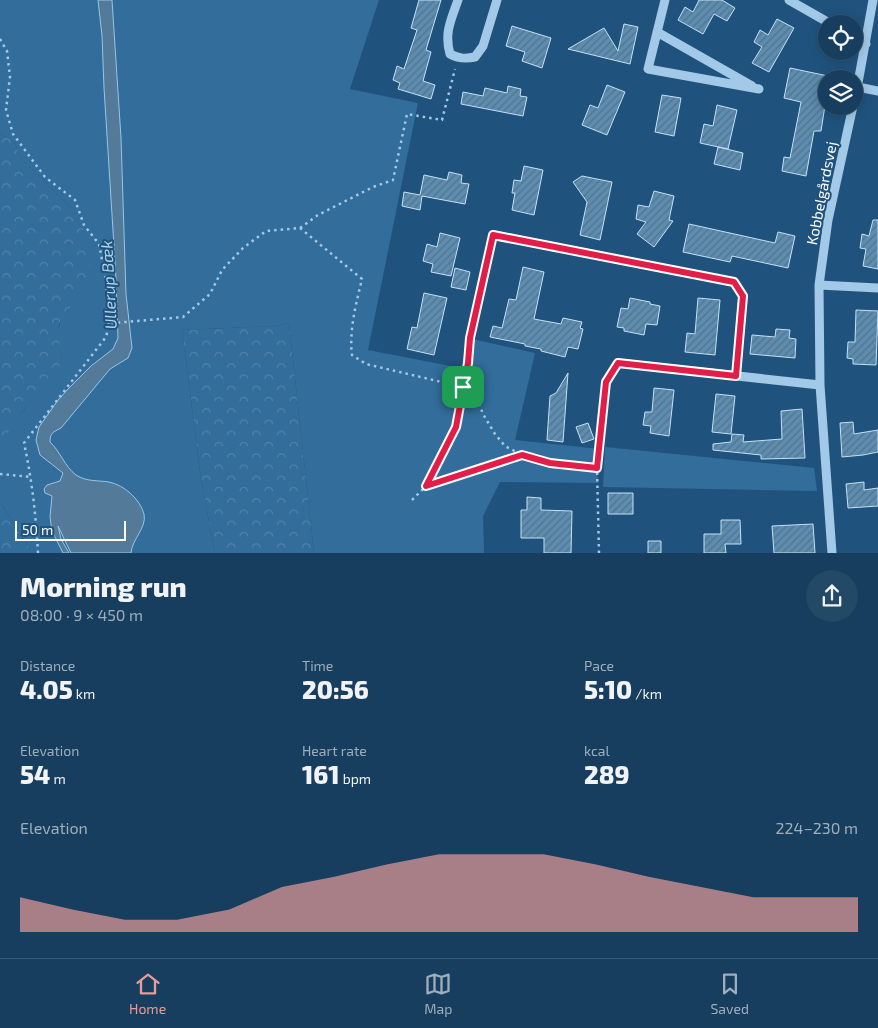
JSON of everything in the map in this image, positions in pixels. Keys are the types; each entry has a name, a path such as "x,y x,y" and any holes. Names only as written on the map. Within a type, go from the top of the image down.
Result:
{"street":[{"path":"458,0 447,34 450,54 458,58 476,57 483,46 497,0"},
{"path":"657,32 759,89 648,69 657,32 665,0"},
{"path":"789,0 818,17"},
{"name":"Kobbelgårdsvej","path":"861,70 873,0"},
{"path":"863,88 878,90"},
{"name":"Kobbelgårdsvej","path":"832,553 820,385 819,285 828,220 852,115"},
{"path":"493,235 734,282 743,296 736,376"},
{"path":"819,285 878,288"},
{"path":"618,363 820,385"}],"path":[{"path":"0,40 7,51 10,77 6,110 13,134 45,178 75,200 84,225 99,244 106,280 109,325 106,337 24,443 31,477 38,553"},
{"path":"109,325 183,317 210,294 222,270 242,248 266,231 300,228 318,215 373,187 393,180 408,114 442,120 458,58"},
{"path":"300,228 362,279 351,344 352,355 366,364 463,387"},
{"path":"412,500 426,486 456,427 468,363 470,338 493,235"},
{"path":"468,363 483,414 494,434 505,446 522,455 550,463 597,468"},
{"path":"599,553 597,468 606,382 618,363"},
{"path":"426,486 522,455"},
{"path":"0,474 31,477"}],"green space":[{"path":"0,0 379,0 350,89 418,103 368,350 461,368 468,338 535,353 515,440 600,449 597,468 598,483 500,482 483,516 484,553 314,553 289,323 275,326 182,330 201,479 215,553 131,553 132,545 141,531 110,482 92,482 63,468 57,521 71,553 30,553 30,549 0,502 0,442 17,418 53,376 61,362 62,357 57,333 61,320 72,209 21,158 14,142 0,133"},
{"path":"0,133 14,142 21,158 72,209 81,222 88,244 91,274 89,281 61,320 58,332 62,357 57,370 48,384 18,417 8,434 0,442"},
{"path":"289,323 314,553 215,553 201,479 182,330 275,326"},
{"path":"605,447 814,468 817,491 603,487"},
{"path":"0,502 30,549 30,553 0,553"}],"shaded area":[{"path":"98,0 112,0 121,138 126,294 132,348 128,358 110,369 61,428 52,433 50,442 76,475 88,480 109,482 131,493 142,508 144,519 131,553 71,553 58,526 61,539 69,553 63,553 52,531 50,517 52,496 45,493 44,489 47,485 60,481 63,473 40,455 36,440 39,427 58,400 91,366 113,349 118,338 102,36"}],"building":[{"path":"419,0 441,0 426,50 431,52 423,81 435,85 431,99 398,89 400,83 393,80 397,66 404,69 417,30 411,28"},
{"path":"699,0 722,0 735,8 727,21 714,14 703,34 678,20 685,7 693,12"},
{"path":"777,19 794,28 769,72 752,63 762,47 754,42 760,30 768,35"},
{"path":"624,24 638,27 630,64 568,49 604,28 618,51"},
{"path":"512,26 551,38 542,68 522,61 525,52 506,46"},
{"path":"790,68 818,74 818,115 824,115 821,131 814,131 806,176 782,171 784,157 790,158 801,102 784,98"},
{"path":"607,85 625,92 607,135 582,125 590,105 598,108"},
{"path":"508,86 521,89 520,96 527,97 523,116 461,104 463,92 483,96 485,88 507,93"},
{"path":"662,95 681,98 674,136 655,132"},
{"path":"717,105 737,110 728,149 700,143 704,124 713,126"},
{"path":"718,147 743,153 740,170 714,164"},
{"path":"524,166 543,170 534,215 512,210 515,193 512,193 514,180 521,181"},
{"path":"449,172 462,175 461,183 469,184 465,204 422,196 420,210 402,206 404,192 420,195 424,175 447,180"},
{"path":"582,176 612,182 600,240 580,235 587,202 573,182"},
{"path":"654,191 674,196 669,220 673,221 654,247 637,234 646,222 636,219 638,205 649,207"},
{"path":"873,220 878,220 878,269 863,266 866,249 860,248 862,234 869,236"},
{"path":"689,224 775,243 778,232 795,236 788,268 732,256 730,262 683,252"},
{"path":"440,233 460,238 451,276 431,272 433,264 423,261 427,244 437,247"},
{"path":"523,267 544,272 534,319 561,324 563,318 582,322 580,328 583,329 578,349 568,347 565,357 525,346 525,344 490,337 493,326 502,328 509,299 516,300"},
{"path":"455,268 470,272 466,290 451,287"},
{"path":"424,293 447,298 434,355 407,349 412,327 417,328"},
{"path":"630,298 660,306 657,325 646,324 644,335 624,331 624,328 617,327 621,308 628,309"},
{"path":"698,298 720,300 715,355 685,352 687,333 695,334"},
{"path":"856,310 878,311 876,365 853,364 853,359 847,358 848,342 855,342"},
{"path":"776,329 790,330 789,338 796,339 795,358 750,354 752,335 775,337"},
{"path":"568,373 563,442 547,440 550,396 556,393"},
{"path":"654,388 674,390 669,436 650,433 651,426 643,425 645,412 652,412"},
{"path":"716,394 735,396 731,434 712,432"},
{"path":"802,409 805,458 761,459 761,455 713,450 713,444 731,442 732,434 744,435 743,442 782,439 781,411"},
{"path":"853,422 854,434 878,430 878,452 842,457 840,423"},
{"path":"588,423 594,439 582,443 576,427"},
{"path":"864,482 864,490 878,488 878,506 848,508 846,484"},
{"path":"608,493 633,493 633,514 608,514"},
{"path":"527,497 541,498 541,510 572,511 571,553 544,553 544,538 521,538 521,510 527,510"},
{"path":"721,520 740,520 741,544 725,544 726,553 704,553 704,534 721,534"},
{"path":"813,524 815,553 774,553 772,526"},
{"path":"648,541 661,541 661,553 648,553"}],"route":[{"path":"493,235 734,282 743,296 736,376 618,363 606,382 597,468 550,463 522,455 426,486 456,427 463,387 468,363 470,338 493,235"}],"water label":[{"name":"Ullerup Bæk","path":"108,285"}]}
